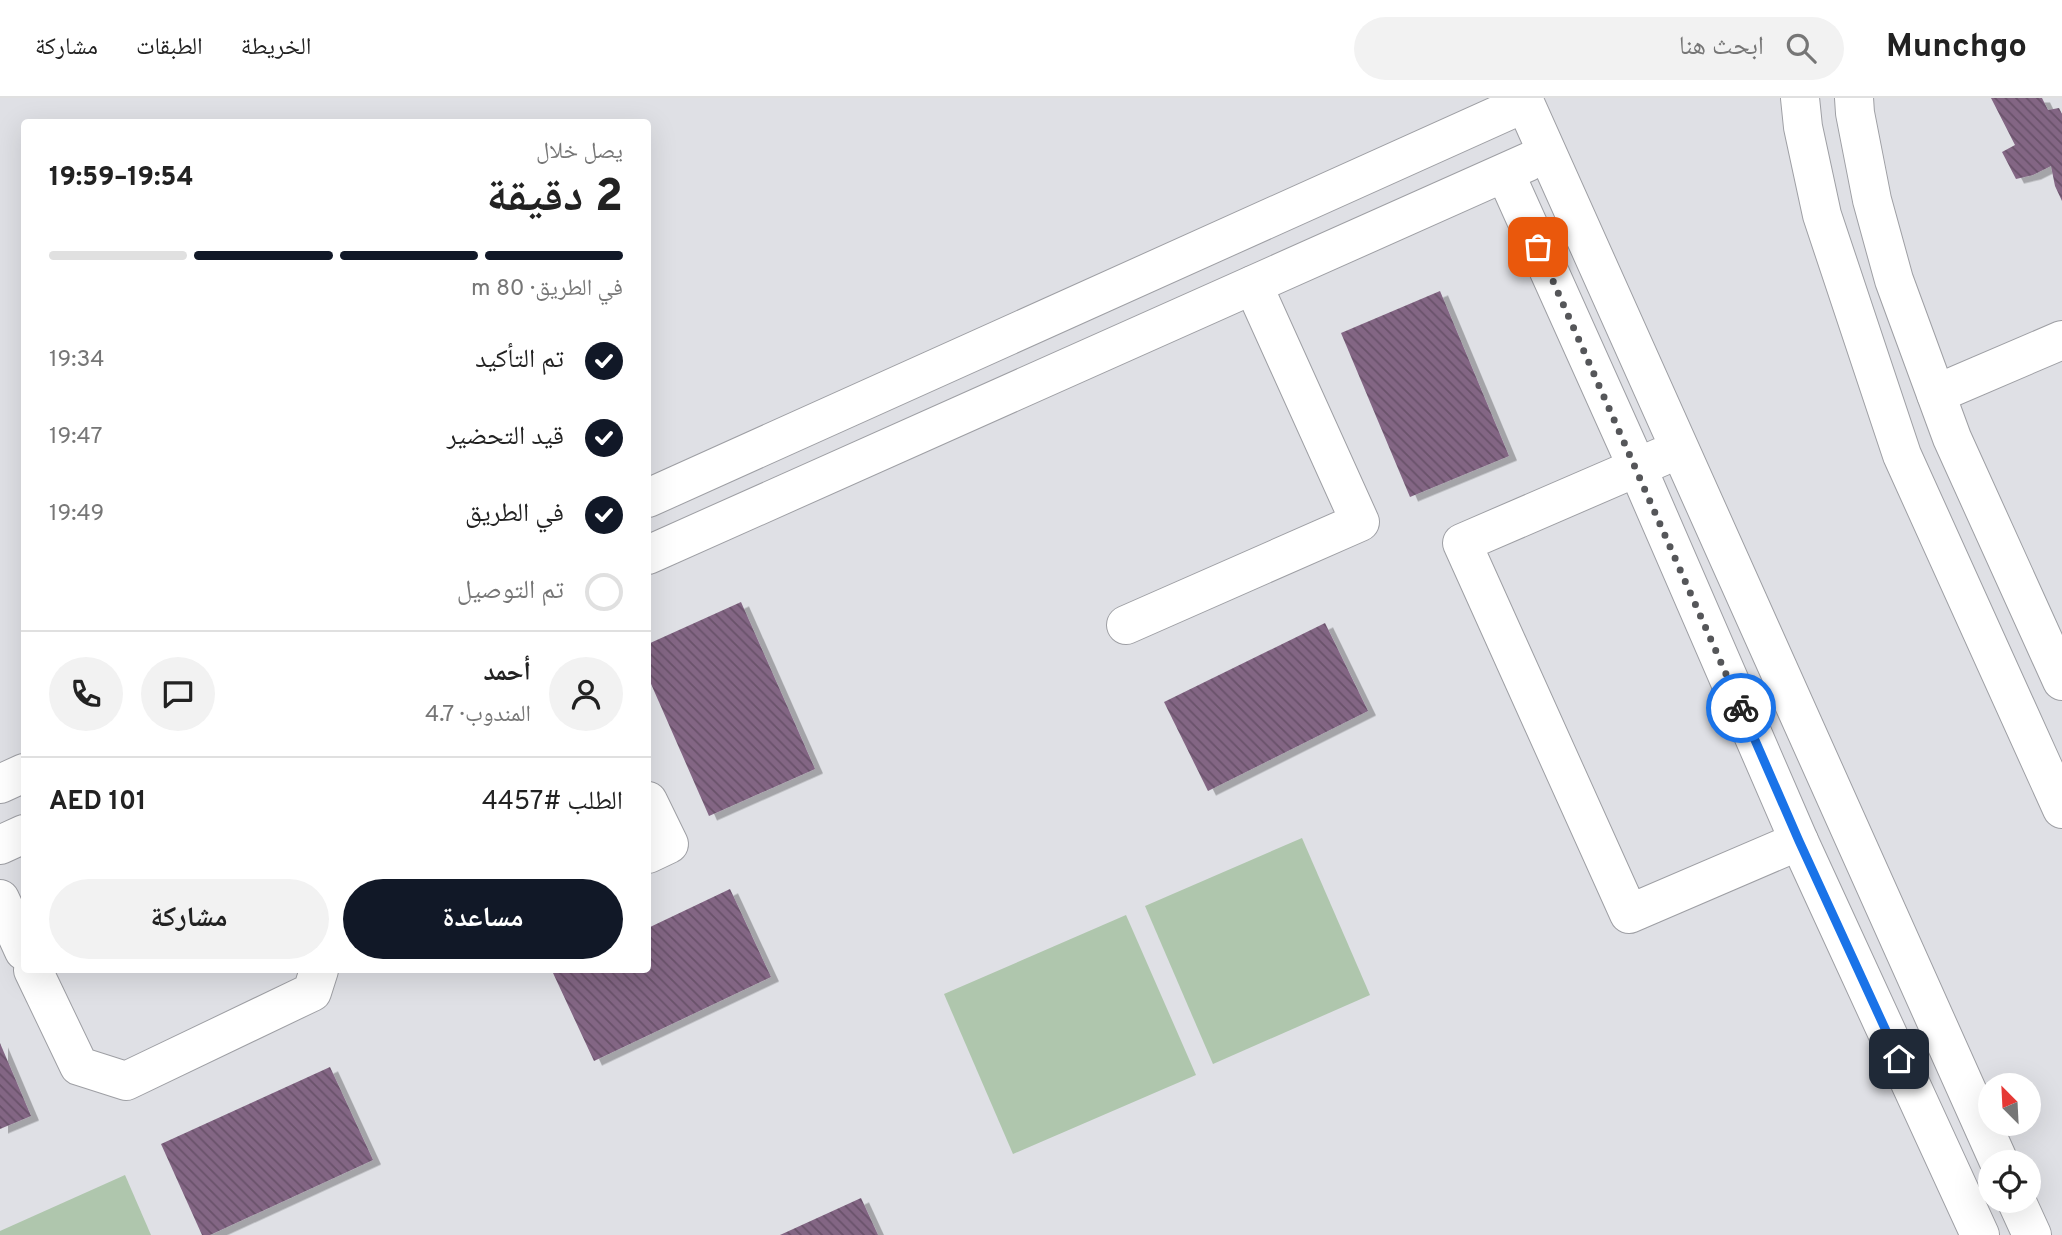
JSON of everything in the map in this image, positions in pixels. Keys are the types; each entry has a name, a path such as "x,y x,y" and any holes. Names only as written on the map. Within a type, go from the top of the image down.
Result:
{"street":[{"path":"1800,98 1822,215 1902,455 2062,808"},
{"path":"1854,98 1872,200 1894,279 1952,438 2062,681"},
{"path":"651,497 1525,103 1994,1150"},
{"path":"651,554 1548,153"},
{"path":"1505,173 1637,467 1799,841 1980,1235"},
{"path":"1126,625 1360,522 1253,285"},
{"path":"1936,394 2062,340"},
{"path":"1679,449 1462,543 1629,914 1799,841"},
{"path":"0,784 21,774"},
{"path":"651,806 669,845 651,853"},
{"path":"0,845 21,835"},
{"path":"0,899 21,944"},
{"path":"34,973 79,1066 125,1081 312,992 318,973"},
{"path":"2022,1213 2032,1235"}],"green space":[{"path":"1302,838 1370,995 1213,1064 1145,906"},
{"path":"1126,915 1196,1075 1013,1154 944,994"},
{"path":"125,1175 151,1235 0,1235 0,1231"}],"building":[{"path":"1991,98 2042,98 2048,110 2059,108 2062,114 2062,201 2055,186 2051,166 2033,175 2016,179 2002,152 2015,145"},
{"path":"1440,291 1509,456 1410,497 1341,333"},
{"path":"741,602 815,769 709,816 651,684 651,643"},
{"path":"1325,623 1368,711 1208,791 1164,702"},
{"path":"730,889 771,977 594,1061 553,973 651,973 651,927"},
{"path":"0,1043 31,1116 0,1129"},
{"path":"330,1067 373,1160 210,1235 202,1235 161,1144"},
{"path":"861,1198 878,1235 780,1235"}],"way so far":[{"path":"1538,247 1741,708"}],"route":[{"path":"1741,708 1899,1059"}]}
